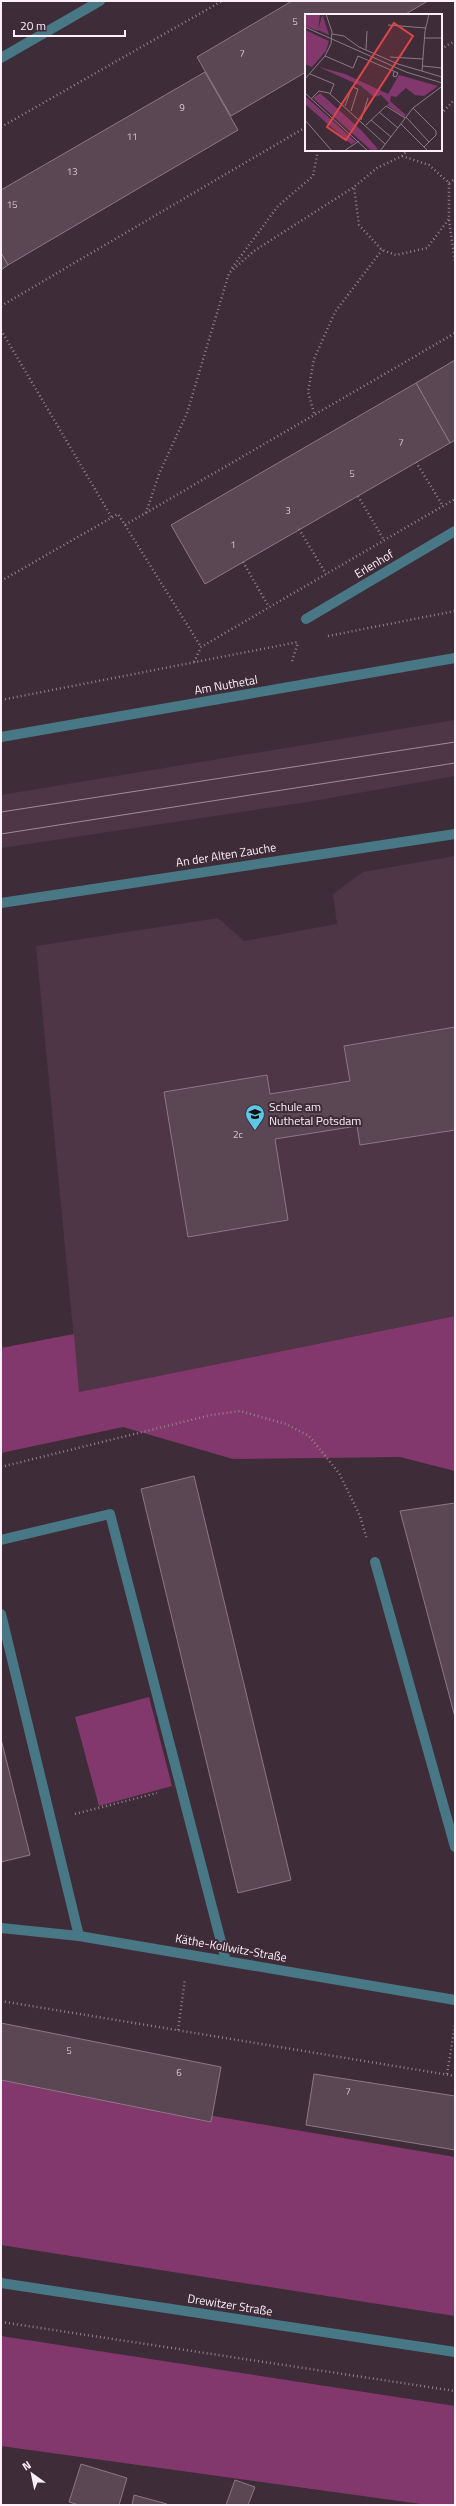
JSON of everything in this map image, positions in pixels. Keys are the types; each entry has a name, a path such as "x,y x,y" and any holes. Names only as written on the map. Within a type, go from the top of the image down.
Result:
{"street":[{"path":"1,58 100,1"},
{"name":"Erlenhof","path":"306,619 455,531"},
{"name":"Am Nuthetal","path":"1,737 455,658"},
{"name":"An der Alten Zauche","path":"1,903 455,834"},
{"path":"1,1540 110,1514 226,1961"},
{"path":"375,1562 455,1847"},
{"path":"1,1614 79,1936"},
{"name":"Käthe-Kollwitz-Straße","path":"1,1928 79,1936 455,2000"},
{"name":"Drewitzer Straße","path":"1,2283 455,2352"}],"path":[{"path":"1,127 222,1"},
{"path":"442,48 455,41"},
{"path":"442,113 455,99"},
{"path":"1,306 305,127"},
{"path":"146,513 159,474 187,413 229,273 278,206 313,176 318,151"},
{"path":"229,273 254,251 354,187 377,168 402,156 407,151"},
{"path":"402,156 429,165 449,182 449,219 455,262"},
{"path":"449,182 455,179"},
{"path":"354,187 360,225 382,250 396,255 427,248 449,219"},
{"path":"314,413 308,392 314,359 335,312 382,250"},
{"path":"1,330 112,518"},
{"path":"125,525 314,413 455,333"},
{"path":"416,462 442,506"},
{"path":"358,496 384,540"},
{"path":"193,663 201,647 455,499"},
{"path":"1,581 118,514 201,647"},
{"path":"300,529 326,574"},
{"path":"243,562 269,607"},
{"path":"322,638 455,611"},
{"path":"284,688 306,619"},
{"path":"1,700 306,641"},
{"path":"1,1467 211,1415 240,1411 286,1424 309,1436 339,1473 360,1516 375,1562"},
{"path":"51,1820 181,1787"},
{"path":"178,2030 188,1954"},
{"path":"1,2001 455,2076"},
{"path":"447,2074 455,2025"},
{"path":"1,2322 455,2391"}],"shaded area":[{"path":"455,720 455,776 307,802 1,848 1,795"},
{"name":"Schule am Nuthetal Potsdam","path":"455,856 455,1316 79,1392 36,946 218,918 244,941 337,924 333,894 363,872"},
{"path":"455,1316 455,1471 400,1457 233,1459 123,1427 1,1453 1,1348 74,1334 79,1392"},
{"path":"149,1697 172,1786 99,1806 75,1717"},
{"path":"1,2080 455,2157 455,2316 1,2245"},
{"path":"1,2336 455,2406 455,2505 428,2505 1,2446"}],"building":[{"path":"292,1 428,1 406,14 305,14 305,73 231,116 197,57"},
{"path":"205,72 238,130 8,265 1,253 1,190"},
{"path":"1,253 8,265 1,270"},
{"path":"455,360 455,440 450,443 416,383"},
{"path":"416,383 450,443 205,584 171,525"},
{"path":"455,1027 455,1130 360,1145 357,1126 275,1139 288,1220 188,1237 164,1092 267,1075 270,1094 350,1081 344,1046"},
{"path":"194,1476 291,1880 238,1893 141,1489"},
{"path":"455,1503 455,1717 400,1511"},
{"path":"1,1739 30,1855 1,1862"},
{"path":"1,2023 221,2067 211,2122 1,2080"},
{"path":"314,2074 455,2096 455,2150 306,2125"},
{"path":"81,2464 127,2478 119,2505 79,2505 69,2502"},
{"path":"235,2480 255,2487 248,2505 226,2505"},
{"path":"134,2495 167,2504 167,2505 132,2505"}],"tram line":[{"path":"1,812 455,742"},
{"path":"1,834 455,763"}],"place":[{"name":"Schule am Nuthetal Potsdam","path":"255,1131"}]}
